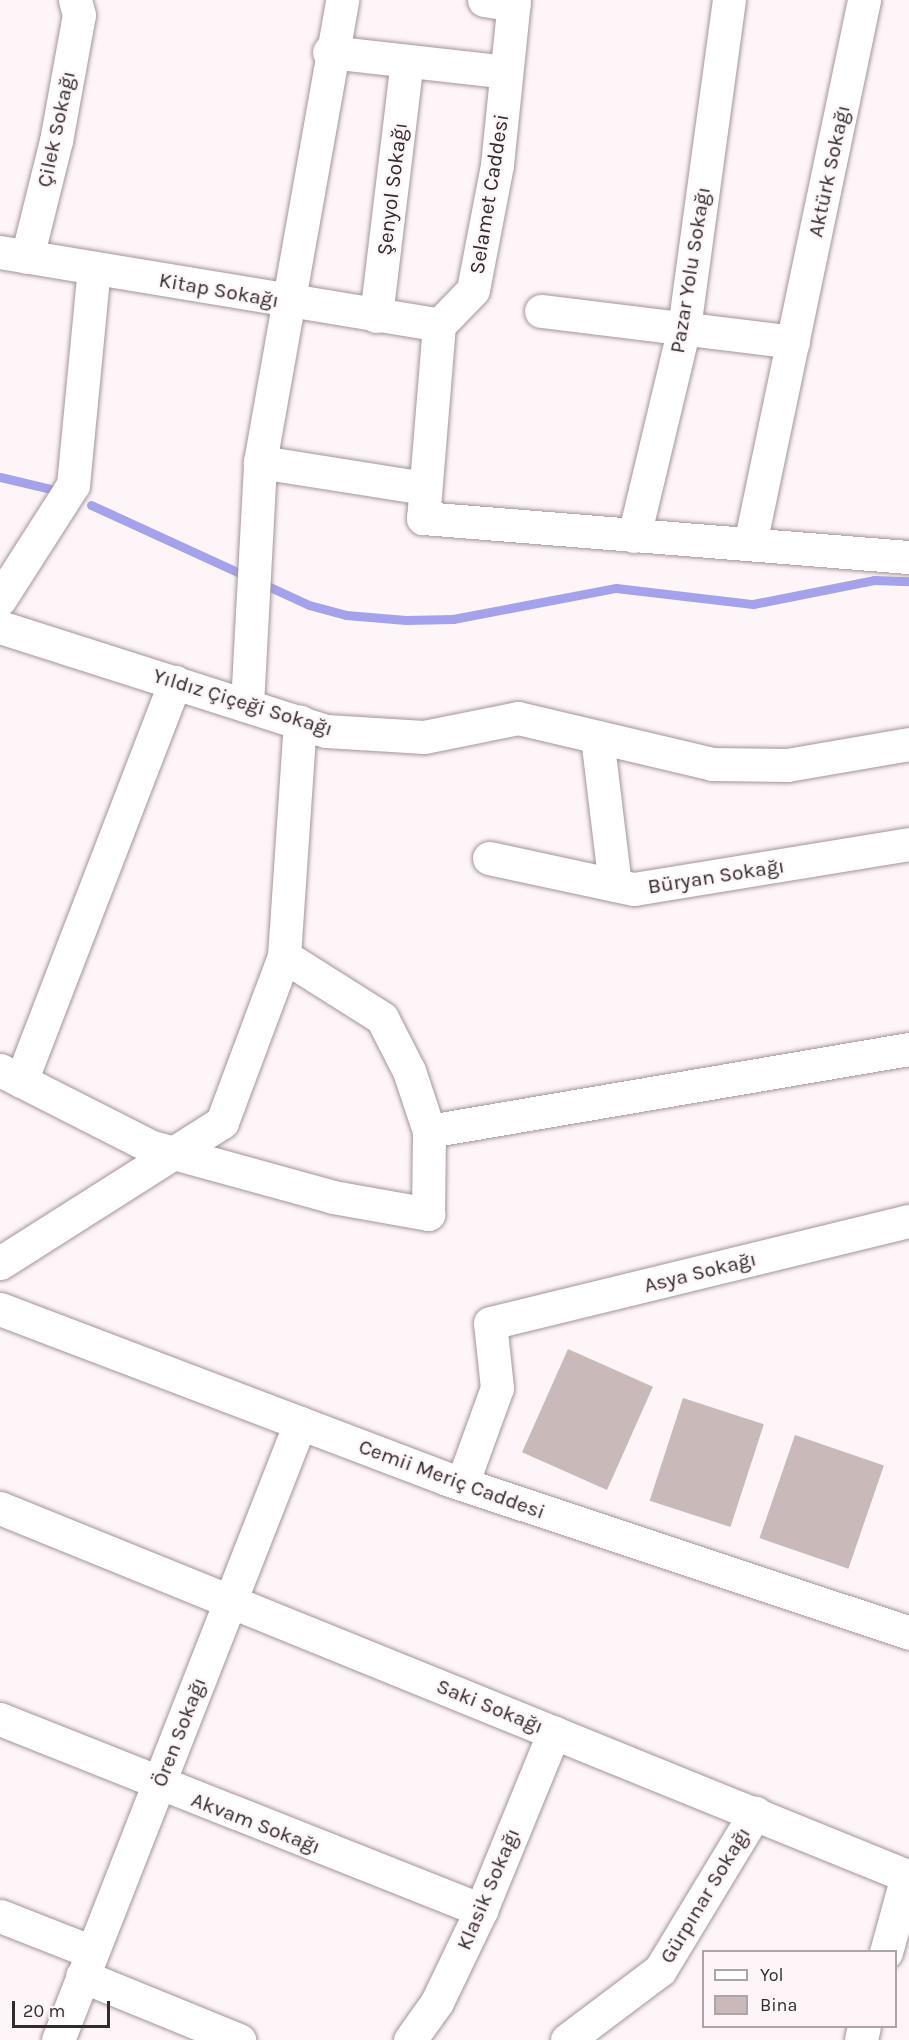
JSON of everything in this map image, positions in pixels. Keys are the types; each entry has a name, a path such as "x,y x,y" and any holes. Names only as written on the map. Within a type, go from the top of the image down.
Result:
{"street":[{"name":"Çilek Sokağı","path":"14,254 56,141 79,15 75,0"},
{"path":"247,705 260,462 329,52 342,0"},
{"name":"Pazar Yolu Sokağı","path":"634,536 684,328 729,0"},
{"name":"Aktürk Sokağı","path":"750,544 864,0"},
{"name":"Selamet Caddesi","path":"439,325 472,290 497,165 506,72 504,2"},
{"path":"329,52 506,72"},
{"name":"Şenyol Sokağı","path":"376,316 407,61"},
{"name":"Kitap Sokağı","path":"14,254 288,302 439,325"},
{"path":"0,599 73,484 94,268"},
{"path":"541,311 793,342"},
{"path":"424,503 439,325"},
{"path":"260,462 424,503 634,536 909,557"},
{"name":"Yıldız Çiçeği Sokağı","path":"0,627 326,731 424,737 518,718 711,764 787,765 909,744"},
{"path":"175,682 6,1075 152,1147 333,1197 428,1214 429,1131 409,1071 382,1018 284,956"},
{"path":"0,1263 222,1122 284,956 300,722"},
{"path":"597,737 615,885"},
{"name":"Büryan Sokağı","path":"489,858 634,889 909,844"},
{"path":"429,1131 909,1049"},
{"name":"Asya Sokağı","path":"462,1484 497,1388 490,1323 909,1221"},
{"name":"Cemii Meriç Caddesi","path":"0,1309 462,1484 909,1633"},
{"name":"Ören Sokağı","path":"58,2040 300,1423"},
{"name":"Saki Sokağı","path":"0,1508 908,1876 887,1950"},
{"name":"Akvam Sokağı","path":"0,1719 158,1785 481,1910"},
{"name":"Klasik Sokağı","path":"410,2040 437,2002 481,1910 554,1732"},
{"name":"Gürpınar Sokağı","path":"567,2040 660,1970 755,1813"},
{"path":"0,1916 87,1964 239,2040"}],"building":[{"path":"568,1349 653,1387 607,1490 522,1452"},
{"path":"683,1398 764,1424 730,1527 650,1501"},
{"path":"795,1435 884,1466 848,1569 760,1538"}],"waterway":[{"path":"0,477 55,490"},
{"path":"91,505 246,576"},
{"path":"259,582 309,605 346,615 406,620 453,619 616,588 753,604 874,580 909,581"}]}
